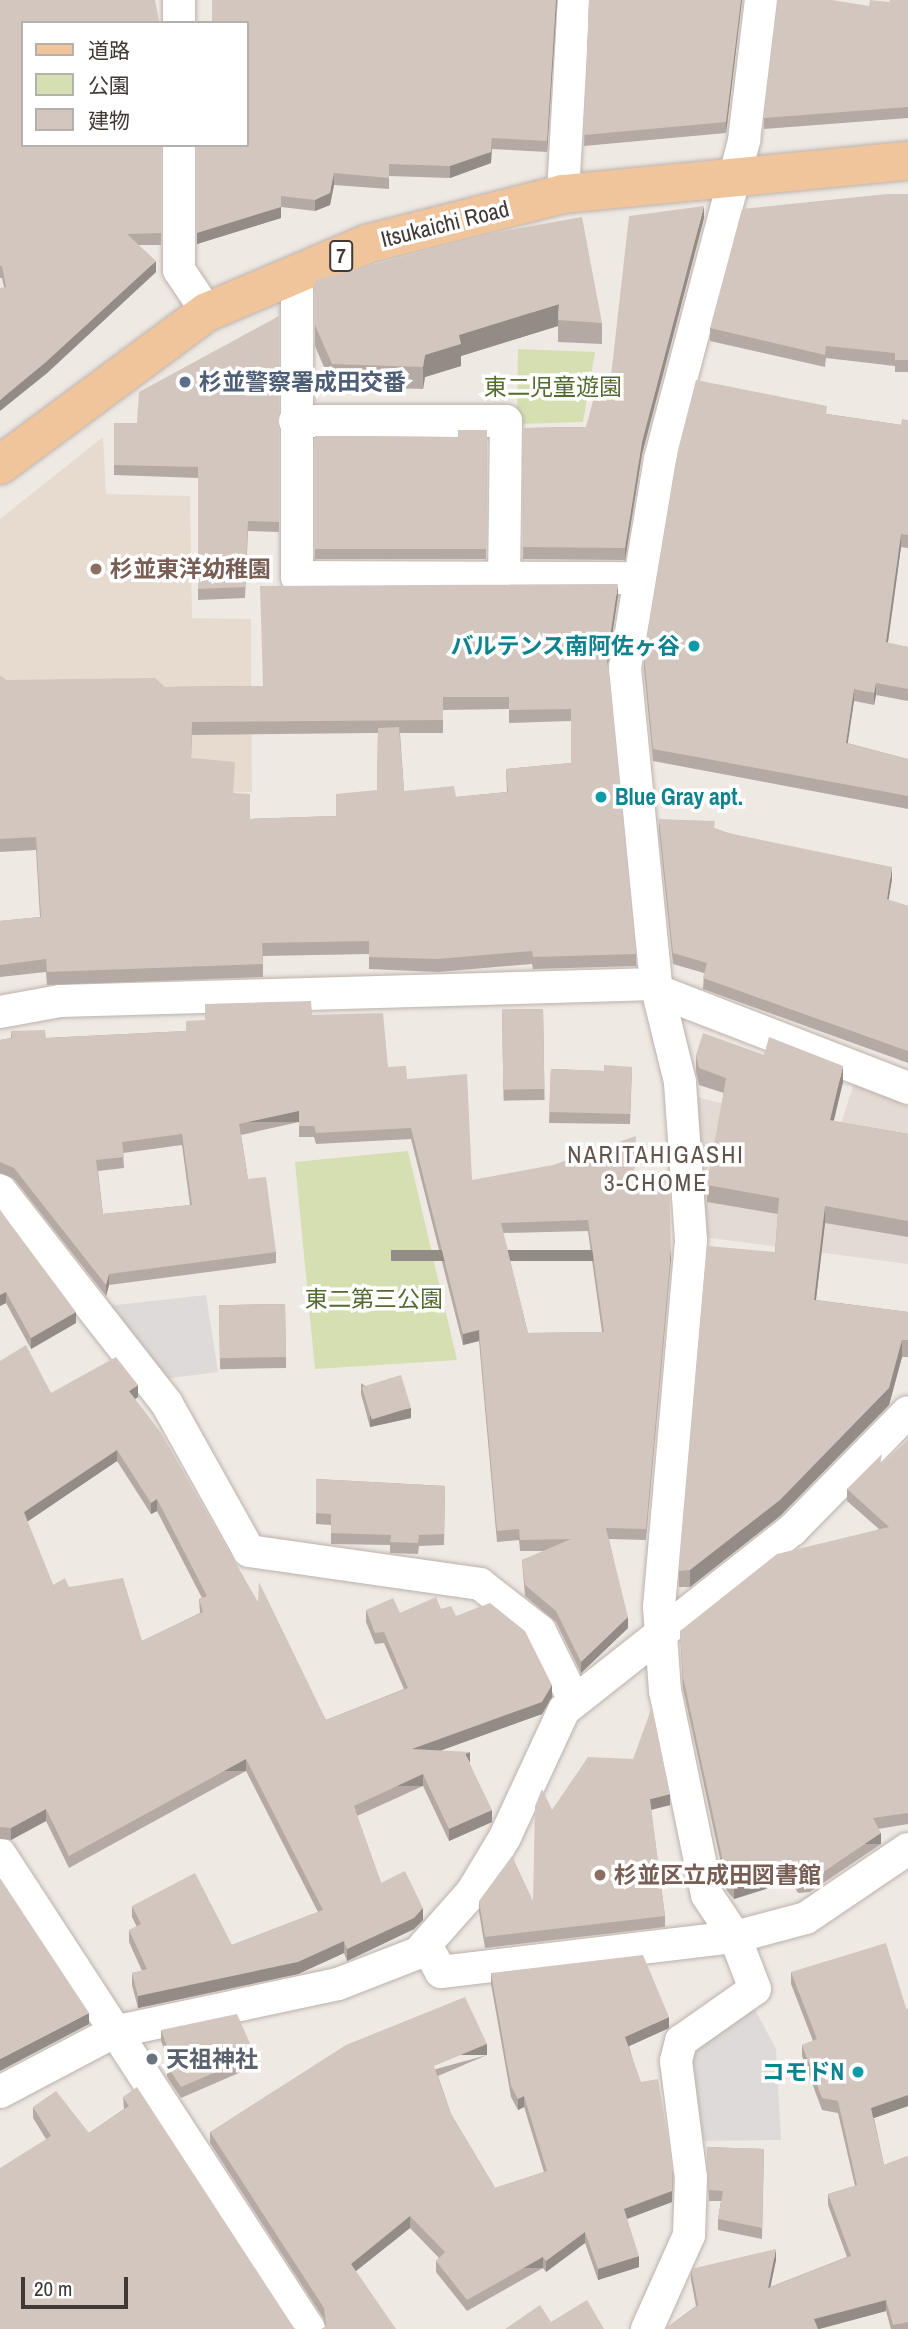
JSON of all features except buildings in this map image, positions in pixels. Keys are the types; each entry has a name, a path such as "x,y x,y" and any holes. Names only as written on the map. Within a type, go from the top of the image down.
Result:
{"main road":[{"name":"Itsukaichi Road","path":"0,465 207,312 367,244 563,194 733,173 908,161"}],"street":[{"path":"179,0 179,21"},
{"path":"563,194 574,0"},
{"path":"648,2329 689,2235 691,2178 676,2061 681,2041 755,1989 734,1937 707,1895 687,1817 660,1629 691,1240 680,1082 657,988 625,667 660,459 733,173 744,140 761,0"},
{"path":"179,147 178,270 207,312"},
{"path":"297,275 297,577 638,578"},
{"path":"295,421 506,421 504,577"},
{"path":"0,1012 60,1001 657,988 908,1088"},
{"path":"0,1190 167,1404 249,1551 480,1584 540,1631 574,1700"},
{"path":"0,2092 114,2032 338,1984 402,1964 426,1945 472,1892 574,1700 660,1629 792,1530 908,1412"},
{"path":"426,1945 441,1972 734,1937 806,1918 908,1849"},
{"path":"0,1854 309,2329"}],"shaded area":[{"name":"杉並東洋幼稚園","path":"103,437 106,494 190,496 192,618 251,619 252,792 0,796 0,519"},
{"path":"856,1077 908,1106 908,1264 703,1237 693,1096 838,1133"},
{"path":"206,1295 218,1372 163,1379 107,1306"},
{"path":"753,2006 776,2049 781,2140 704,2141 688,2067 698,2046"}],"green space":[{"name":"東二児童遊園","path":"518,349 595,352 583,422 517,424"},
{"name":"東二第三公園","path":"408,1151 457,1360 315,1369 295,1162"}],"place":[{"name":"杉並警察署成田交番","path":"185,382"},
{"name":"杉並東洋幼稚園","path":"96,569"},
{"name":"バルテンス南阿佐ヶ谷","path":"694,646"},
{"name":"Blue Gray apt.","path":"601,797"},
{"name":"杉並区立成田図書館","path":"600,1875"},
{"name":"天祖神社","path":"152,2059"},
{"name":"コモドN","path":"858,2072"}],"district":[{"name":"NARITAHIGASHI 3-CHOME","path":"656,1169"}]}
